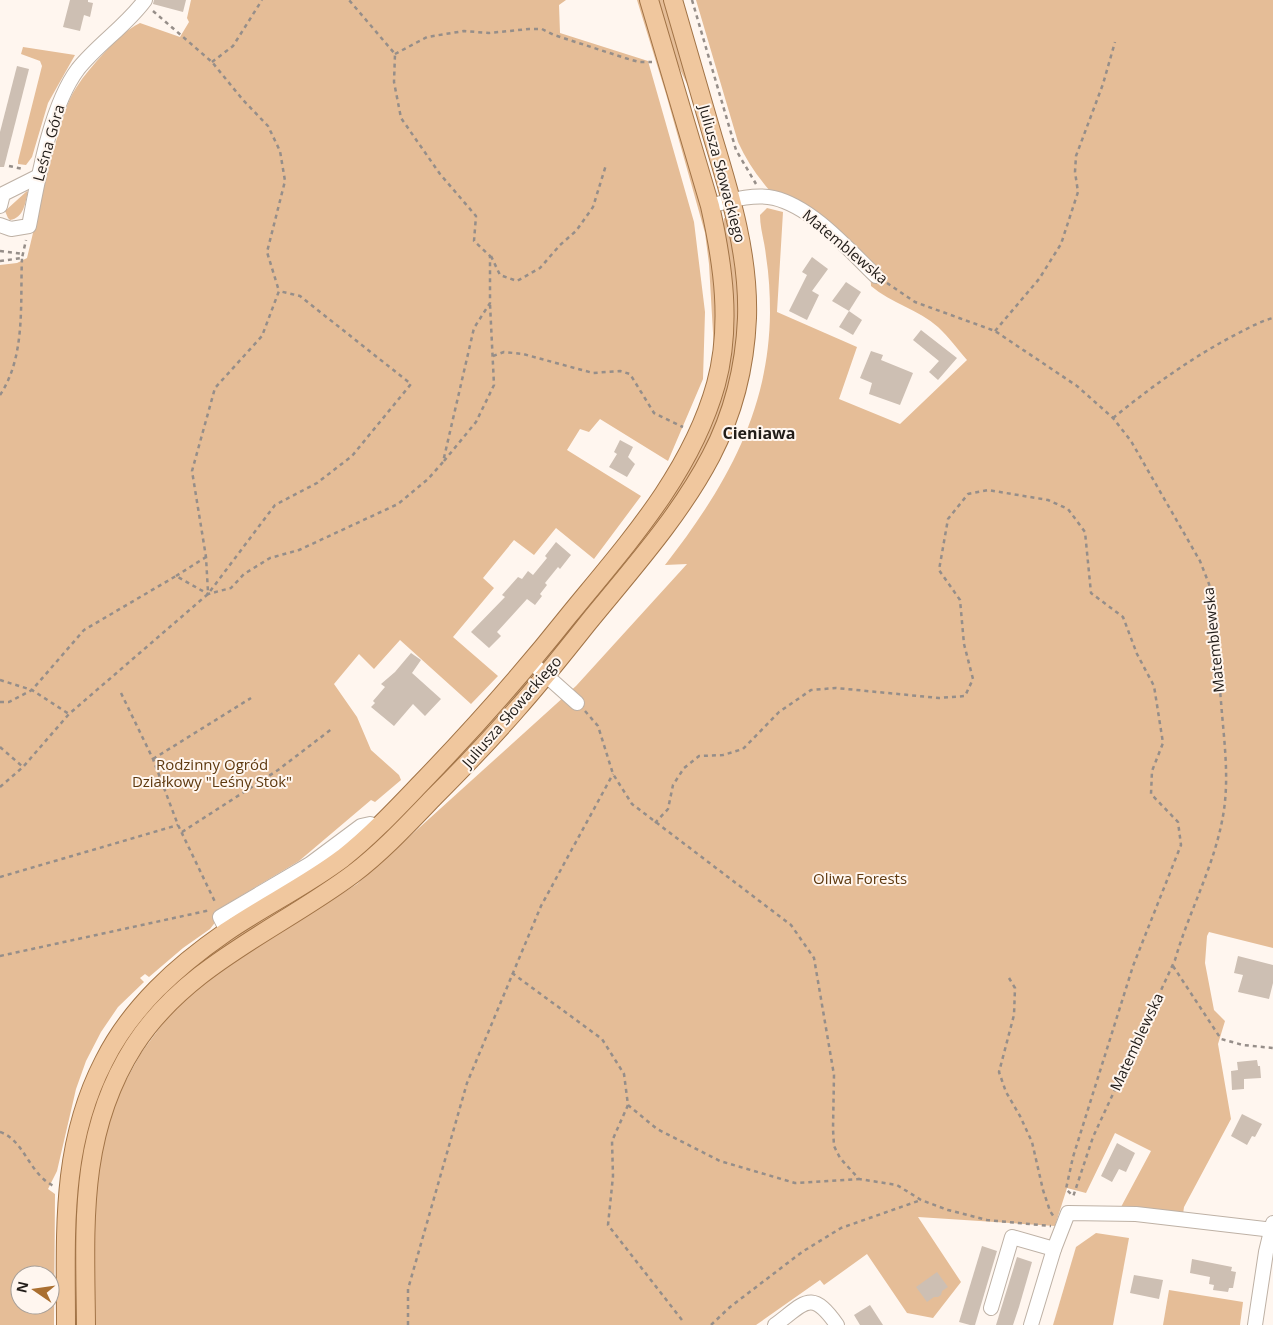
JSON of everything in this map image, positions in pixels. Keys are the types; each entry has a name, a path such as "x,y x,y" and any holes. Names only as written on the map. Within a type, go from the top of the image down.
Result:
{"main road":[{"name":"Juliusza Słowackiego","path":"66,1325 66,1211 74,1145 90,1090 118,1036 149,996 187,961 221,918 326,870 378,826 464,739 532,662 656,505 680,470 696,440 708,411 717,380 723,346 723,278 717,236 710,206 649,0"},
{"name":"Juliusza Słowackiego","path":"86,1325 86,1206 94,1146 104,1108 134,1046 173,997 233,951 301,909 362,867 403,829 486,744 546,676 647,550 689,493 709,460 724,427 736,392 747,320 747,288 742,245 732,200 673,0"}],"street":[{"name":"Leśna Góra","path":"29,226 39,176 57,109 72,78 79,68 129,19 144,1"},
{"path":"0,206 3,194 39,176"},
{"name":"Matemblewska","path":"710,206 758,196 773,197 794,205 818,222 876,276"},
{"path":"0,225 11,229 29,226"},
{"path":"532,662 577,702"},
{"path":"1031,1325 1061,1226 1068,1213 1136,1214 1272,1228 1255,1325"},
{"path":"991,1308 1012,1237 1054,1249"},
{"path":"775,1325 810,1302 824,1307 837,1325"}],"path":[{"path":"212,62 233,46 262,0"},
{"path":"349,0 395,54 394,82 401,118 440,174 476,216 474,241 490,256 500,275 516,281 540,268 560,245 576,231 593,207 606,165"},
{"path":"692,0 736,150 757,187 758,196"},
{"path":"144,1 212,62 243,100 268,126 280,151 285,181 267,252 279,291 262,336 215,388 192,471 206,557 208,594"},
{"path":"395,54 427,36 464,31 490,33 529,29 542,29 554,35 639,62 654,62 651,53"},
{"path":"996,330 1039,280 1061,244 1078,192 1075,172 1076,156 1103,84 1115,42"},
{"path":"0,395 7,384 19,347 23,256 29,226"},
{"path":"0,251 23,256"},
{"path":"0,261 23,256"},
{"path":"176,576 208,594 231,588 244,574 270,558 299,550 398,504 428,479 476,422 494,385 490,256"},
{"name":"Matemblewska","path":"876,276 915,302 996,330 1077,386 1113,418 1131,442 1200,561 1210,584 1227,760 1223,814 1214,854 1182,936 1173,965 1093,1137 1068,1213"},
{"path":"0,787 23,767 69,714 208,594 275,505 317,484 352,456 411,384 300,296 279,291"},
{"path":"443,462 474,328 490,302"},
{"path":"1113,418 1148,389 1203,352 1260,321 1273,318"},
{"path":"493,356 504,352 523,354 594,374 625,372 630,374 654,413 689,430"},
{"path":"655,823 668,809 673,786 684,768 699,756 723,755 744,749 779,712 811,690 836,688 939,698 965,696 973,679 964,644 960,600 939,570 948,519 968,494 988,490 1048,500 1068,509 1085,532 1091,593 1123,617 1137,654 1154,686 1163,742 1152,771 1151,794 1178,822 1182,845 1133,966 1073,1157 1066,1188 1073,1196"},
{"path":"0,702 9,702 32,690 84,630 206,557"},
{"path":"0,680 32,690 69,714"},
{"path":"121,693 153,759 178,825 221,918"},
{"path":"153,759 250,698"},
{"path":"577,702 598,726 613,774 632,804 791,925 814,958 834,1074 832,1129 834,1146 840,1158 859,1179"},
{"path":"182,832 278,770 333,728"},
{"path":"0,747 23,767"},
{"path":"408,1325 408,1289 467,1083 542,906 613,774"},
{"path":"0,877 178,825"},
{"path":"0,956 206,910 221,918"},
{"path":"1173,965 1221,1039 1243,1046 1273,1048"},
{"path":"512,973 602,1039 624,1074 628,1105 612,1141 613,1176 608,1225 682,1320"},
{"path":"1009,978 1015,988 1014,1015 999,1072 1006,1092 1032,1142 1048,1204 1061,1226"},
{"path":"628,1105 657,1129 720,1161 795,1183 859,1179 897,1185 921,1200 948,1210 987,1220 1061,1226"},
{"path":"0,1132 17,1144 33,1168 46,1182 57,1187"},
{"path":"711,1325 802,1252 841,1228 921,1200"}],"green space":[{"name":"Rodzinny Ogród Działkowy \"Leśny Stok\"","path":"191,0 566,0 559,5 560,33 648,61 694,222 705,312 703,379 668,461 600,419 589,432 580,429 567,450 641,496 594,559 556,528 534,555 514,540 483,578 494,588 453,637 498,676 471,704 400,640 374,669 359,654 334,684 357,717 371,750 399,775 401,780 375,802 371,800 299,861 214,912 217,920 210,929 183,948 149,977 145,974 140,978 144,982 118,1007 101,1032 86,1061 76,1089 57,1171 48,1189 55,1194 54,1265 10,1265 10,1315 54,1315 54,1325 0,1325 0,265 17,263 27,258 63,119 70,100 82,79 125,32 140,23 180,37 189,22 187,18"},
{"path":"637,0 640,0 658,57 705,226 710,250 715,298 714,350 709,264 705,233 666,94"},
{"path":"657,0 664,0 690,90 673,55"},
{"name":"Oliwa Forests","path":"696,0 1273,0 1273,948 1209,932 1207,936 1205,963 1214,1010 1225,1021 1218,1044 1231,1119 1184,1207 1183,1214 1121,1207 1151,1151 1115,1133 1086,1193 1067,1188 1055,1226 918,1217 961,1282 933,1318 907,1313 867,1254 824,1285 820,1280 756,1325 93,1325 96,1176 105,1134 117,1097 141,1053 173,1010 209,978 357,884 576,686 687,564 665,565 706,508 724,478 752,417 761,384 768,349 770,306 768,270 760,215 767,208 783,212 777,312 857,347 839,399 900,424 967,360 938,327 871,286 870,265 770,191 761,180 738,142"},
{"path":"23,47 75,55 48,103 32,157 26,165 18,164 18,161 42,66 40,61 21,54"},
{"path":"27,191 26,201 21,213 15,219 10,220 5,211"},
{"path":"724,218 727,219 736,275 738,332 733,366 725,398 714,428 700,457 665,512 555,651 553,649 634,548 673,494 696,456 714,416"},
{"path":"533,676 487,730 388,833 340,874 230,944 179,982 88,1136 80,1177 78,1201 76,1245 77,1325 74,1325 75,1200 83,1139 102,1081 126,1038 155,1002 195,965 232,938 337,872 423,793 498,714 530,677"},
{"path":"1096,1233 1129,1238 1113,1325 1053,1325 1076,1247"},
{"path":"1169,1290 1243,1302 1240,1325 1163,1325"}],"building":[{"path":"70,0 88,0 88,2 93,3 90,17 84,15 80,31 63,27"},
{"path":"154,0 186,0 183,12 153,4"},
{"path":"17,66 29,69 4,167 0,167 0,132"},
{"path":"812,257 828,269 812,291 819,295 807,320 789,311 807,275 802,272"},
{"path":"846,282 861,292 849,311 832,301"},
{"path":"849,311 862,320 853,335 839,327"},
{"path":"921,330 957,358 938,380 929,372 939,361 913,340"},
{"path":"871,351 883,355 881,360 913,373 900,405 869,394 872,383 860,378"},
{"path":"620,440 633,447 628,457 635,464 627,477 609,467 617,454 614,452"},
{"path":"556,542 571,555 545,583 547,585 540,594 542,596 535,605 527,599 497,632 501,636 489,648 471,632 505,597 502,595 518,577 522,579 528,571 533,575 547,558 545,556"},
{"path":"411,653 421,660 412,673 441,699 425,716 413,704 394,726 371,707 375,703 373,701 385,687 381,684 395,672"},
{"path":"1238,956 1273,965 1273,983 1269,999 1238,992 1243,975 1234,973"},
{"path":"1257,1060 1258,1066 1260,1066 1261,1078 1244,1079 1244,1089 1232,1090 1231,1071 1238,1070 1237,1062"},
{"path":"1242,1114 1262,1124 1255,1137 1252,1136 1247,1145 1231,1136"},
{"path":"1117,1143 1135,1153 1126,1172 1119,1169 1112,1182 1101,1176"},
{"path":"982,1246 997,1251 975,1325 970,1325 959,1322"},
{"path":"1017,1257 1032,1262 1019,1307 1013,1325 996,1325"},
{"path":"1192,1259 1232,1267 1231,1271 1236,1272 1233,1288 1229,1288 1228,1292 1213,1290 1214,1285 1209,1284 1210,1277 1190,1273"},
{"path":"937,1272 948,1287 942,1291 941,1295 927,1302 916,1287"},
{"path":"1134,1275 1163,1280 1159,1299 1130,1293"},
{"path":"870,1305 883,1325 860,1325 854,1315"}],"district":[{"name":"Cieniawa","path":"759,433"}]}
